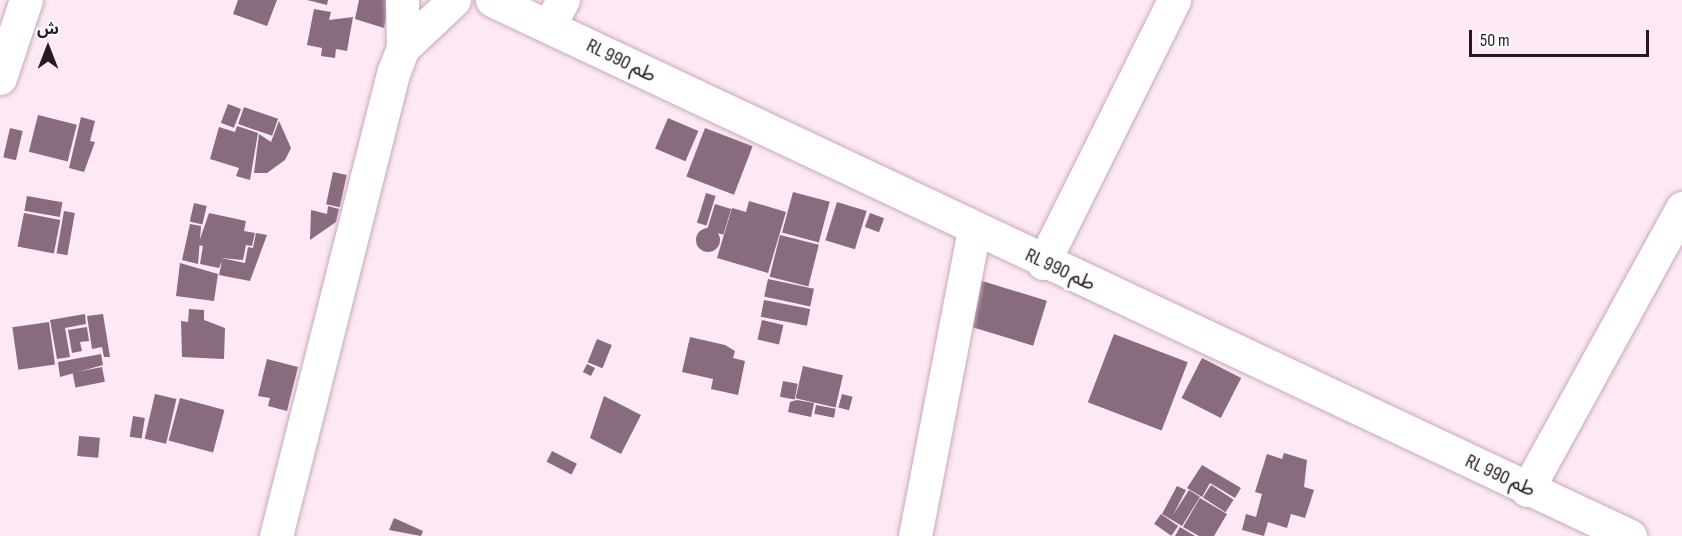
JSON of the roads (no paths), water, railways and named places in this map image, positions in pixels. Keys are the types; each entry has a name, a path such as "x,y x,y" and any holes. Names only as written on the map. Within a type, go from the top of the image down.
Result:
{"street":[{"path":"0,78 26,0"},
{"path":"276,536 403,48 402,0"},
{"path":"403,48 454,0"},
{"name":"RL طم 990","path":"492,0 556,13 974,230 1527,490 1630,536"},
{"path":"1043,263 1174,0"},
{"path":"1527,490 1682,208"},
{"path":"915,536 974,230"}]}
